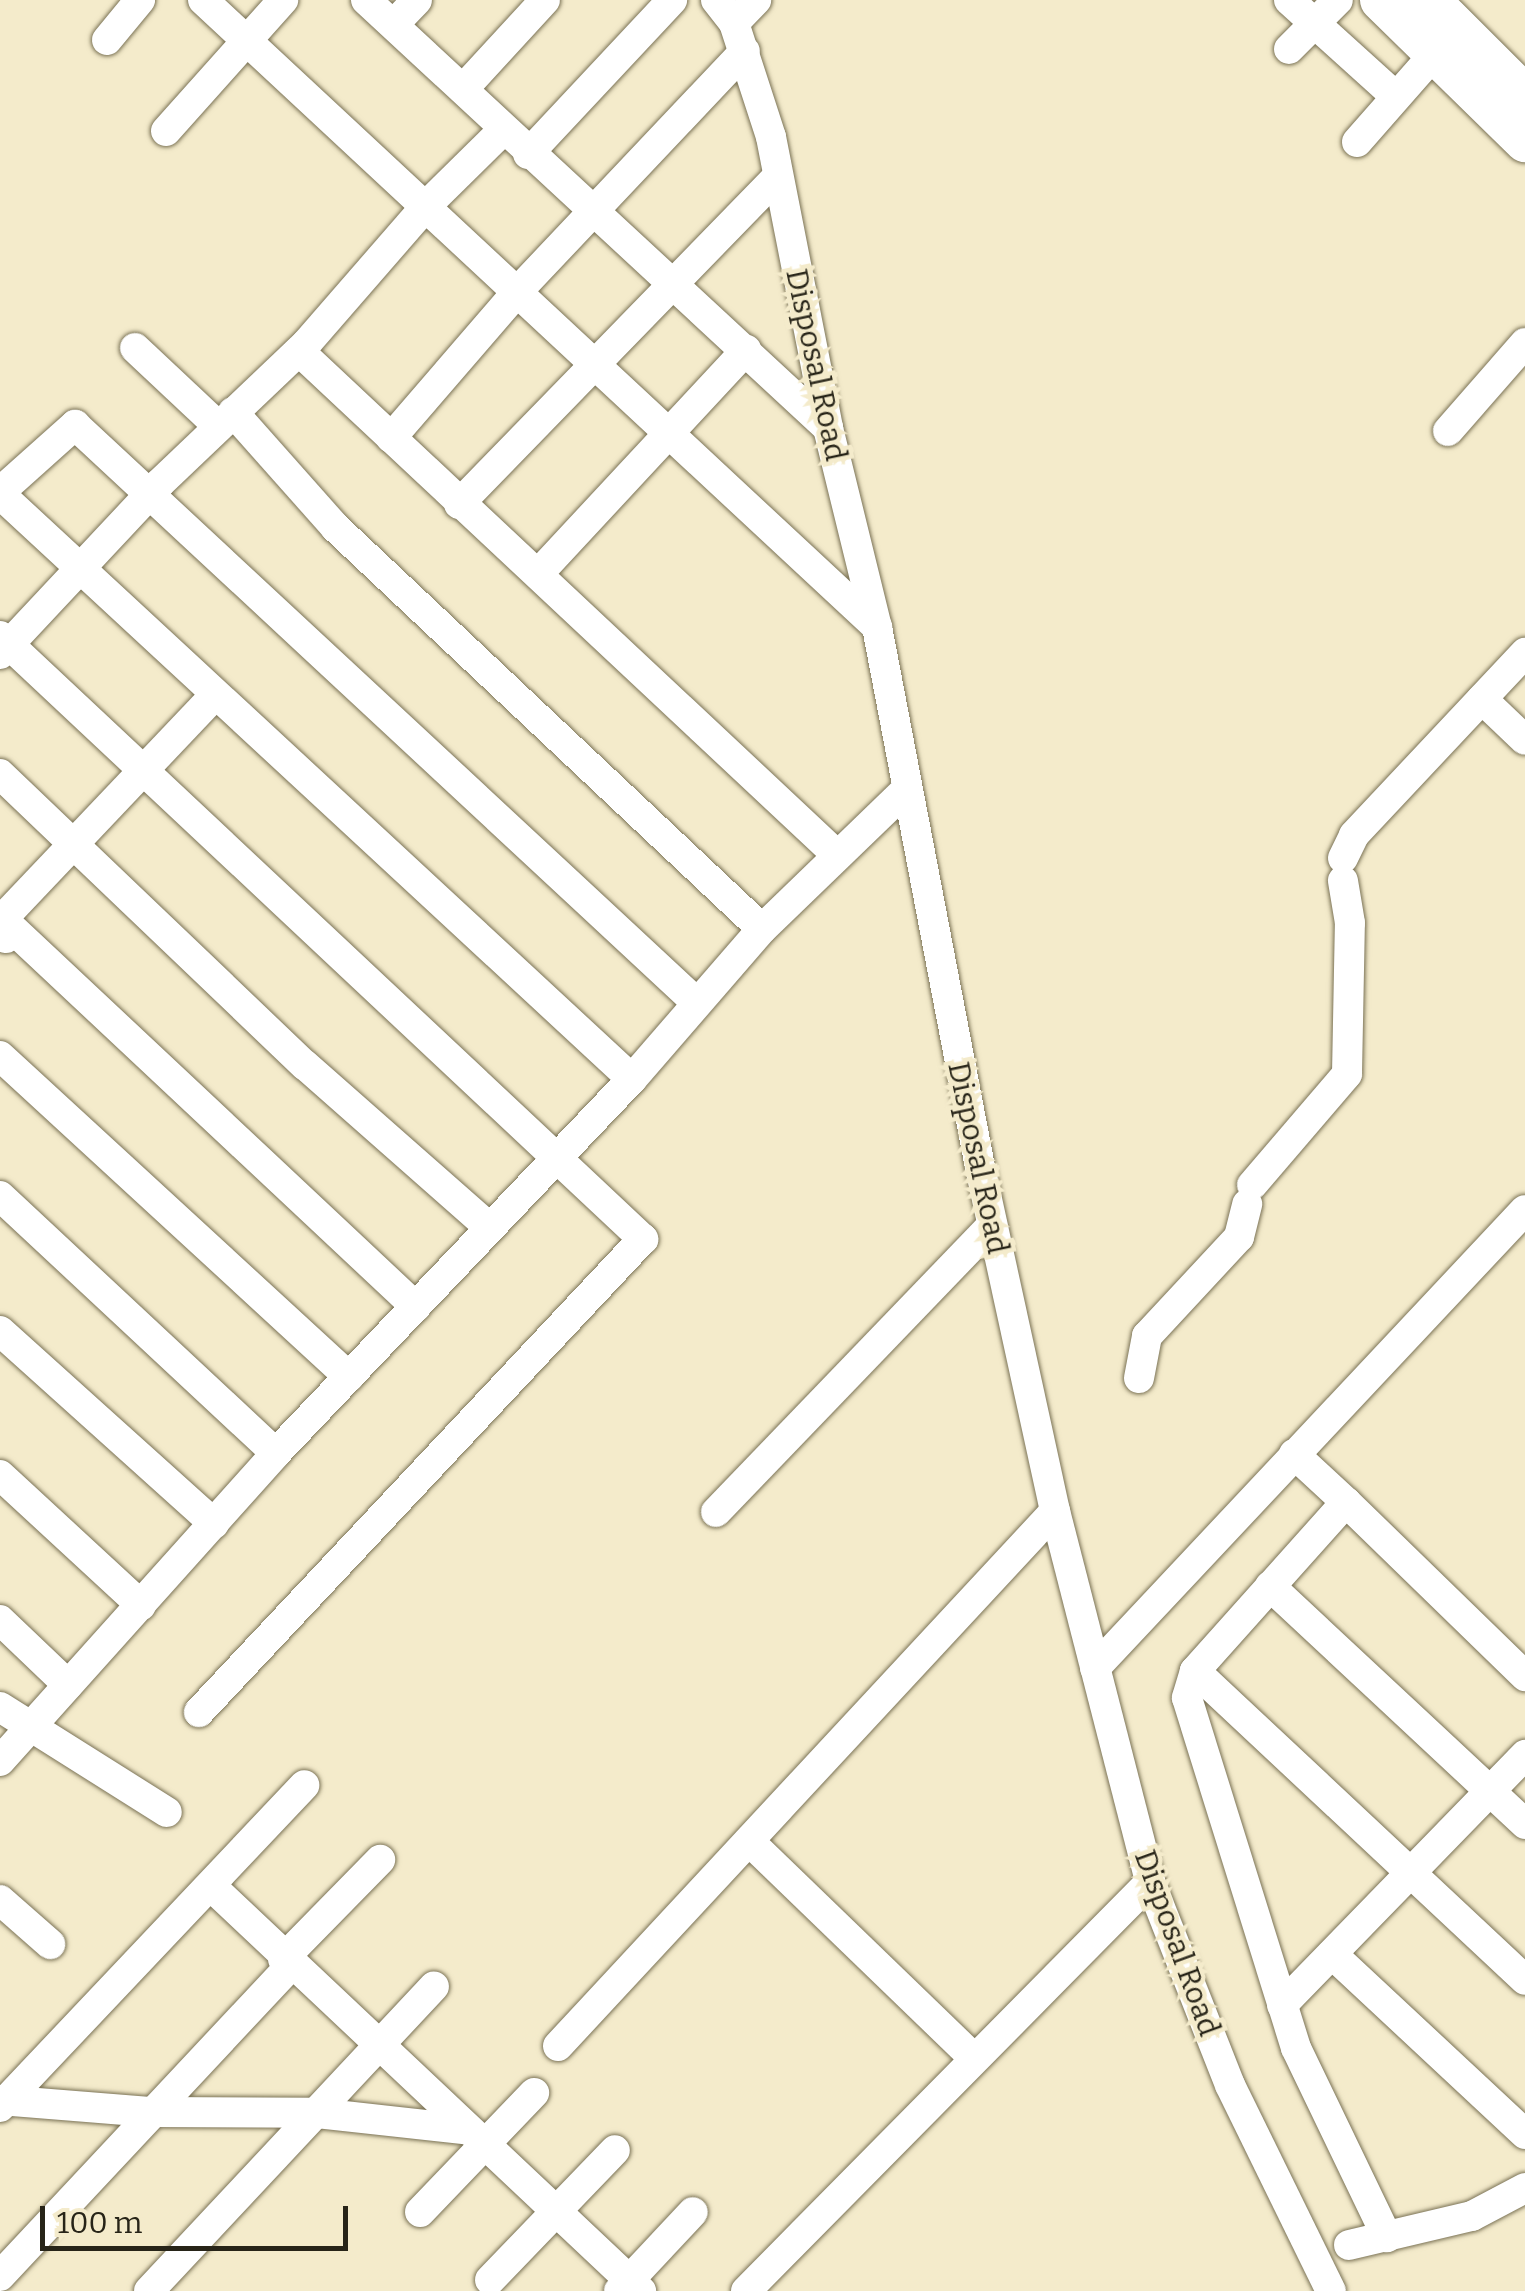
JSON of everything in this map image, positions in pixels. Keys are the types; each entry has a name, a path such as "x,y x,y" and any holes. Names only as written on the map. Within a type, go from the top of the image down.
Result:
{"highway":[{"path":"1381,0 1525,140"},
{"path":"1429,0 1525,96"}],"street":[{"path":"107,40 140,0"},
{"path":"204,0 877,627"},
{"path":"166,132 284,0"},
{"path":"366,0 828,428"},
{"path":"394,24 417,0"},
{"path":"465,88 545,0"},
{"path":"528,154 672,0"},
{"path":"391,438 516,292 592,212 732,25 756,0"},
{"path":"1290,0 1393,94"},
{"path":"1289,48 1338,0"},
{"name":"Disposal Road","path":"732,25 777,177 828,428 877,627 959,1069 1055,1510 1150,1882 1230,2085 1331,2291"},
{"path":"1357,142 1393,94 1436,52"},
{"path":"199,1712 640,1246 640,1232 145,769 3,645 225,419 299,351 424,208 502,130"},
{"path":"460,504 670,282 777,177"},
{"path":"1448,431 1525,343"},
{"path":"135,348 225,419 762,929"},
{"path":"538,574 746,350"},
{"path":"299,351 837,855"},
{"path":"632,1079 213,697 0,493 70,424 697,1003"},
{"path":"1139,1378 1144,1341 1240,1236 1249,1194 1347,1074 1350,933 1343,870 1354,835 1525,652"},
{"path":"213,697 2,928 416,1306"},
{"path":"1482,699 1525,740"},
{"path":"0,774 304,1065 488,1228"},
{"path":"0,1761 276,1454 632,1079 762,929 906,790"},
{"path":"0,1056 350,1377"},
{"path":"0,1196 276,1454"},
{"path":"1095,1668 1525,1210"},
{"path":"716,1512 992,1225"},
{"path":"0,1331 214,1524"},
{"path":"1294,1454 1525,1676"},
{"path":"0,1475 142,1605"},
{"path":"1346,1502 1195,1670 1187,1698 1282,2005 1314,2095 1387,2237"},
{"path":"558,2046 1055,1510"},
{"path":"1270,1586 1525,1824"},
{"path":"0,1620 68,1685"},
{"path":"1195,1670 1408,1876 1525,1980"},
{"path":"0,1707 167,1812"},
{"path":"1282,2005 1525,1755"},
{"path":"2,2103 304,1785"},
{"path":"749,1841 972,2056"},
{"path":"0,2276 380,1860"},
{"path":"746,2291 972,2056 1150,1882"},
{"path":"210,1886 630,2287 692,2212"},
{"path":"0,1900 50,1944"},
{"path":"1332,1954 1525,2134"},
{"path":"148,2291 434,1986"},
{"path":"420,2212 473,2138 534,2093"},
{"path":"2,2103 150,2112 316,2113 473,2138"},
{"path":"490,2280 615,2150"},
{"path":"1491,2209 1525,2188"},
{"path":"1350,2245 1491,2209 1525,2206"}]}
